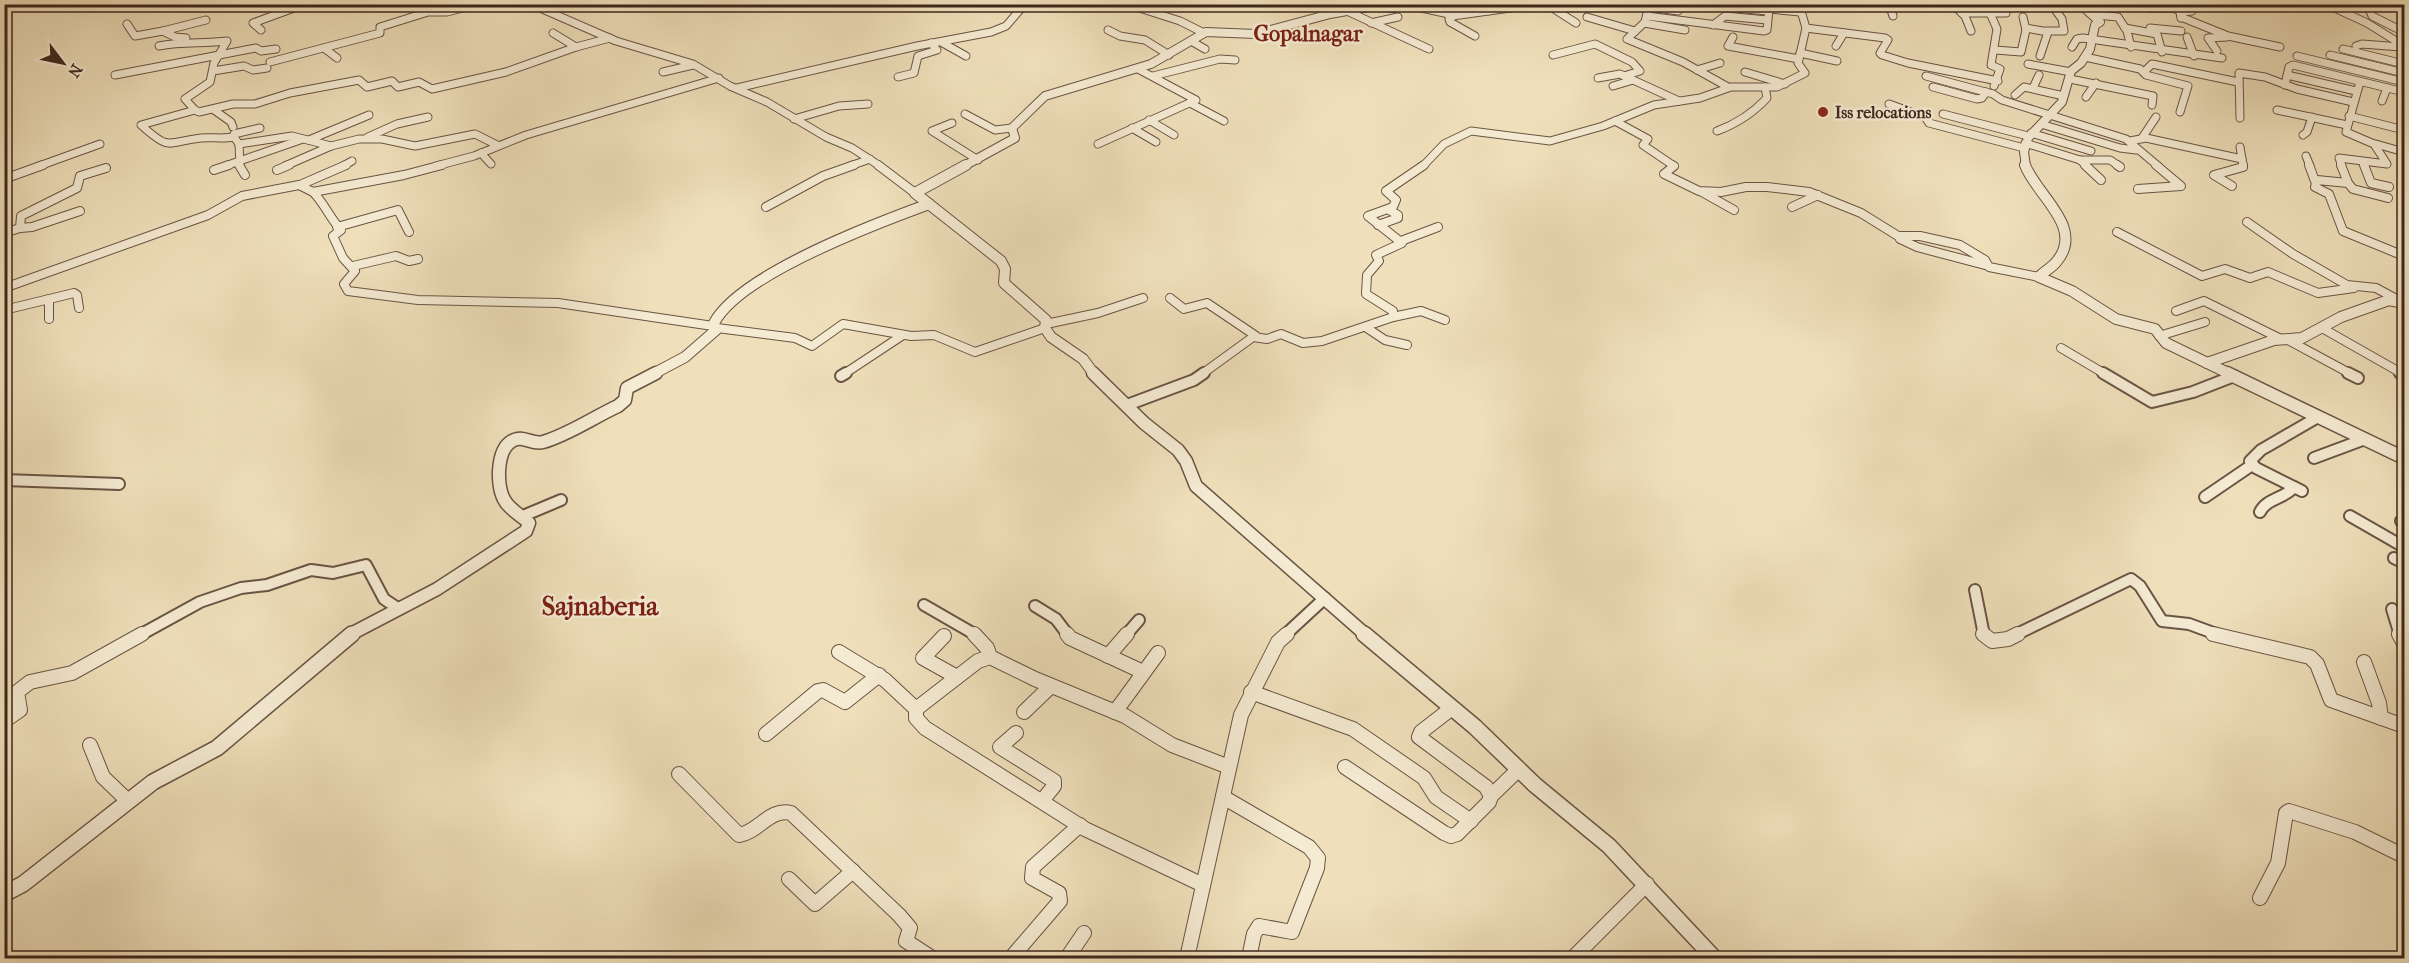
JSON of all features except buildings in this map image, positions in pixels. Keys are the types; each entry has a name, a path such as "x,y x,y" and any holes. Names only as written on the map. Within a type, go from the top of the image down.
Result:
{"street":[{"path":"261,30 253,23 305,4"},
{"path":"213,71 244,66 253,70 377,34 378,28 405,18 478,4"},
{"path":"531,4 611,38 693,64 767,102 794,119 870,159 1001,261 1005,269 1004,283 1046,320 1045,326 1051,337 1083,359 1095,375 1144,423 1183,456 1196,486 1265,549 1452,708 1609,846 1714,958"},
{"path":"736,88 931,43 975,37 1000,29 1024,4"},
{"path":"1127,4 1180,21 1204,33 1256,34 1374,6 1389,8 1410,5 1456,15 1528,5 1551,7 1576,4"},
{"path":"1478,4 1488,11"},
{"path":"1888,4 1893,16"},
{"path":"1952,4 1962,13 1971,31"},
{"path":"2026,28 2064,31 2062,18 2051,4"},
{"path":"2039,277 2060,258 2064,232 2063,224 2053,205 2025,170 2027,140 2064,96 2070,75 2085,57 2094,40 2095,25 2100,22 2095,15 2080,4"},
{"path":"2326,4 2367,23 2404,46"},
{"path":"2367,4 2372,16 2404,32"},
{"path":"2392,4 2404,6"},
{"path":"1678,11 1649,6 1646,19 1627,39 1697,70 1728,87"},
{"path":"1551,7 1576,23"},
{"path":"1401,241 1368,216 1389,210 1396,200 1387,189 1420,169 1444,144 1468,132 1550,141 1615,121 1650,106 1705,97 1728,87 1765,87 1785,84 1805,73 1798,65 1806,28 1799,8 1767,11 1723,7"},
{"path":"2149,8 2182,11 2233,38"},
{"path":"1347,11 1429,49"},
{"path":"1646,19 1764,31 1767,30 1767,11"},
{"path":"2143,31 2144,28 2183,29 2182,11"},
{"path":"1962,13 2006,13"},
{"path":"1933,87 1977,99 1982,98 1998,81 2000,68 1991,64 1997,29 1990,13"},
{"path":"1456,15 1449,19 1450,22 1475,36"},
{"path":"2095,15 2116,16 2125,28 2130,50"},
{"path":"1713,25 1725,16 1767,20"},
{"path":"1371,23 1398,17"},
{"path":"1587,17 1635,31"},
{"path":"1995,50 2021,52 2026,28 2023,17"},
{"path":"1646,19 1652,27 1685,30"},
{"path":"127,24 135,36 163,32 206,20"},
{"path":"1806,28 1887,39 1881,54 1904,62 1998,81"},
{"path":"2125,28 2157,34 2162,52"},
{"path":"1108,30 1120,36 1145,40 1169,55"},
{"path":"2040,56 2046,31"},
{"path":"163,32 174,37 185,37 188,39 185,41"},
{"path":"553,33 576,47"},
{"path":"964,114 995,129 1012,128 1025,112 1051,93 1138,69 1169,55 1204,33"},
{"path":"1836,46 1845,33"},
{"path":"1733,37 1728,46 1837,62"},
{"path":"2187,37 2194,56"},
{"path":"159,46 185,41 195,45 226,41 208,84 185,99 199,112 232,105 255,104 290,93 359,80 367,87 392,81 398,87 419,82 432,89 500,74 576,47 611,38"},
{"path":"2072,47 2078,38 2094,40 2148,55 2149,50 2222,58"},
{"path":"2217,51 2208,38 2233,38 2280,47"},
{"path":"1191,40 1205,49"},
{"path":"941,42 966,56"},
{"path":"898,77 914,73 918,56 937,50 931,43"},
{"path":"1553,55 1591,44 1597,45 1632,62 1640,71 1624,76"},
{"path":"2356,46 2362,44 2404,46"},
{"path":"115,75 256,48 261,51 276,49"},
{"path":"324,48 337,58"},
{"path":"2343,49 2404,64"},
{"path":"2330,55 2404,74"},
{"path":"2296,56 2404,82"},
{"path":"2085,57 2145,71 2146,75 2188,86 2180,112"},
{"path":"1153,76 1220,59 1235,60"},
{"path":"1697,70 1720,63"},
{"path":"663,72 693,64"},
{"path":"2028,64 2151,96 2154,97 2152,105"},
{"path":"2145,71 2148,65 2152,64 2238,82"},
{"path":"2285,85 2289,67 2293,65 2404,92"},
{"path":"1098,144 1196,100 1138,69"},
{"path":"1745,72 1785,84"},
{"path":"2240,118 2239,73 2265,77 2285,85 2353,102"},
{"path":"1598,78 1617,74 1679,101"},
{"path":"2033,88 2039,75"},
{"path":"2287,75 2356,91"},
{"path":"1926,76 1987,93 2000,100 2130,141 2142,138 2242,159"},
{"path":"313,192 404,176 719,78"},
{"path":"2151,96 2154,95 2160,79"},
{"path":"1613,86 1633,80"},
{"path":"2360,82 2349,116 2347,133 2404,152"},
{"path":"2086,97 2096,83"},
{"path":"1717,131 1736,124 1765,101 1765,87"},
{"path":"2015,95 2024,87 2064,96"},
{"path":"2382,101 2387,88"},
{"path":"1190,103 1224,121"},
{"path":"794,119 839,106 850,108 868,104"},
{"path":"1889,104 1925,117 1928,123 2091,151"},
{"path":"195,110 141,125 159,141 174,145 201,138 236,140 290,136 331,146"},
{"path":"214,110 231,122 233,127"},
{"path":"2277,110 2347,125"},
{"path":"1943,114 2027,140 2080,160 2110,160 2120,167"},
{"path":"214,170 369,115"},
{"path":"2349,116 2404,130"},
{"path":"277,170 331,146 365,139 397,124 428,117"},
{"path":"2142,138 2156,117"},
{"path":"2303,135 2307,132 2312,117"},
{"path":"1149,120 1174,135"},
{"path":"1615,121 1648,139 1643,145 1673,165 1674,168 1664,172 1668,178 1699,191 1734,210"},
{"path":"952,123 932,131 978,160"},
{"path":"2041,124 2120,148 2136,150"},
{"path":"1926,128 1942,132 1946,127"},
{"path":"246,175 238,162 234,133 260,128"},
{"path":"915,193 1015,138 1012,128"},
{"path":"1132,128 1156,142"},
{"path":"365,139 415,146 476,134 497,146"},
{"path":"2130,141 2136,150 2181,186 2138,189"},
{"path":"4,179 100,144"},
{"path":"2375,144 2386,165 2340,158 2348,183 2353,189 2388,198"},
{"path":"2232,186 2214,175 2243,166 2240,147"},
{"path":"481,153 491,164"},
{"path":"2306,156 2315,187 2329,194 2343,231 2404,256"},
{"path":"766,207 823,177 870,159"},
{"path":"2080,160 2101,180"},
{"path":"4,288 208,215 239,197 300,185 352,161"},
{"path":"2363,162 2371,183 2389,187"},
{"path":"20,228 21,216 77,188 80,176 106,168"},
{"path":"2315,181 2348,183"},
{"path":"300,185 313,192 326,205 328,216 341,231 333,236 343,258 352,266 354,272 344,284 345,290 380,297 537,302 660,315 715,327 795,338 812,346 842,324 903,335 934,335 975,352 1045,326 1108,311 1143,298"},
{"path":"1699,191 1721,192 1746,187 1767,187 1818,195 1861,213 1917,247 2039,277 2072,291 2116,319 2149,326 2166,343 2404,458"},
{"path":"1792,207 1818,195"},
{"path":"4,894 30,878 127,800 161,777 217,748 339,641 437,590 521,534 529,526 523,516 505,502 502,495 504,446 521,438 535,444 543,442 618,406 624,402 627,388 685,357 715,327 719,313 795,259 849,234 929,204"},
{"path":"337,227 398,210 409,232"},
{"path":"1378,225 1398,218 1398,215 1389,210"},
{"path":"4,233 32,227 80,211"},
{"path":"2247,222 2293,254 2354,288"},
{"path":"1401,241 1438,227"},
{"path":"2117,232 2202,276 2225,269 2250,278 2268,272 2318,293 2354,288 2376,288 2402,302"},
{"path":"1898,236 1920,236 1953,242 1985,260 1987,266"},
{"path":"1393,317 1395,313 1366,294 1365,290 1367,275 1379,261 1376,255 1400,246 1401,241"},
{"path":"352,266 396,256 409,261 418,259"},
{"path":"4,310 76,293 79,308"},
{"path":"1170,298 1184,309 1207,303 1256,336 1267,339 1281,334 1298,342 1311,343 1336,338 1393,317 1422,311 1444,320"},
{"path":"49,299 50,319"},
{"path":"2207,363 2284,340 2302,339 2368,306 2389,300 2402,302"},
{"path":"2176,311 2204,301 2358,378"},
{"path":"2159,336 2205,322"},
{"path":"1367,328 1385,339 1407,345"},
{"path":"2322,328 2404,375"},
{"path":"841,376 903,335"},
{"path":"1127,405 1188,383 1220,362 1245,340 1256,336"},
{"path":"2061,348 2152,402 2193,392 2234,375"},
{"path":"2252,465 2252,458 2261,450 2318,417"},
{"path":"2314,458 2365,439"},
{"path":"2252,465 2298,489 2264,504 2260,512"},
{"path":"2205,497 2252,465"},
{"path":"4,480 119,484"},
{"path":"523,516 561,500"},
{"path":"2350,516 2404,547"},
{"path":"4,721 20,711 17,692 23,685 72,673 132,639 159,627 194,605 241,588 274,583 311,570 333,573 366,565 384,599 399,609"},
{"path":"1975,590 1983,635 1992,641 2008,639 2131,579 2140,586 2162,621 2189,624 2209,633 2310,657 2317,664 2331,700 2404,726"},
{"path":"1187,958 1241,715 1278,642 1324,598"},
{"path":"924,605 980,638 988,647 990,657"},
{"path":"1035,606 1056,619 1070,638 1143,672"},
{"path":"2392,609 2397,632 2404,644"},
{"path":"1108,656 1140,620"},
{"path":"944,636 925,653 923,658 957,677"},
{"path":"839,652 879,675 916,709 916,718 925,728 1080,825 1137,856 1203,885"},
{"path":"1115,712 1158,653"},
{"path":"916,709 978,662 990,657 1051,686 1138,722 1172,745 1229,766"},
{"path":"2364,662 2379,703 2381,718"},
{"path":"766,734 818,691 823,690 845,702 879,675"},
{"path":"1024,712 1051,686"},
{"path":"1251,692 1353,729 1424,778 1436,796 1471,821"},
{"path":"1452,708 1421,732 1419,737 1486,787 1490,797"},
{"path":"1016,733 1000,747 1054,782 1054,786 1042,801"},
{"path":"90,745 103,777 127,800"},
{"path":"1345,767 1451,836 1457,834 1471,821 1489,802 1490,797 1519,769"},
{"path":"680,774 739,835 748,834 777,812 786,810 853,871 910,928 906,939 908,943 932,958"},
{"path":"1223,797 1309,847 1318,858 1292,932 1259,926 1254,934 1249,958"},
{"path":"2260,898 2278,863 2286,813 2289,811 2355,832 2404,856"},
{"path":"1017,957 1060,901 1059,893 1032,878 1033,867 1080,825"},
{"path":"789,879 815,904 853,871"},
{"path":"1573,958 1647,884"},
{"path":"1067,958 1084,933"}],"place":[{"name":"Iss relocations","path":"1823,112"}],"district":[{"name":"Gopalnagar","path":"1308,34"},
{"name":"Sajnaberia","path":"600,606"}]}
